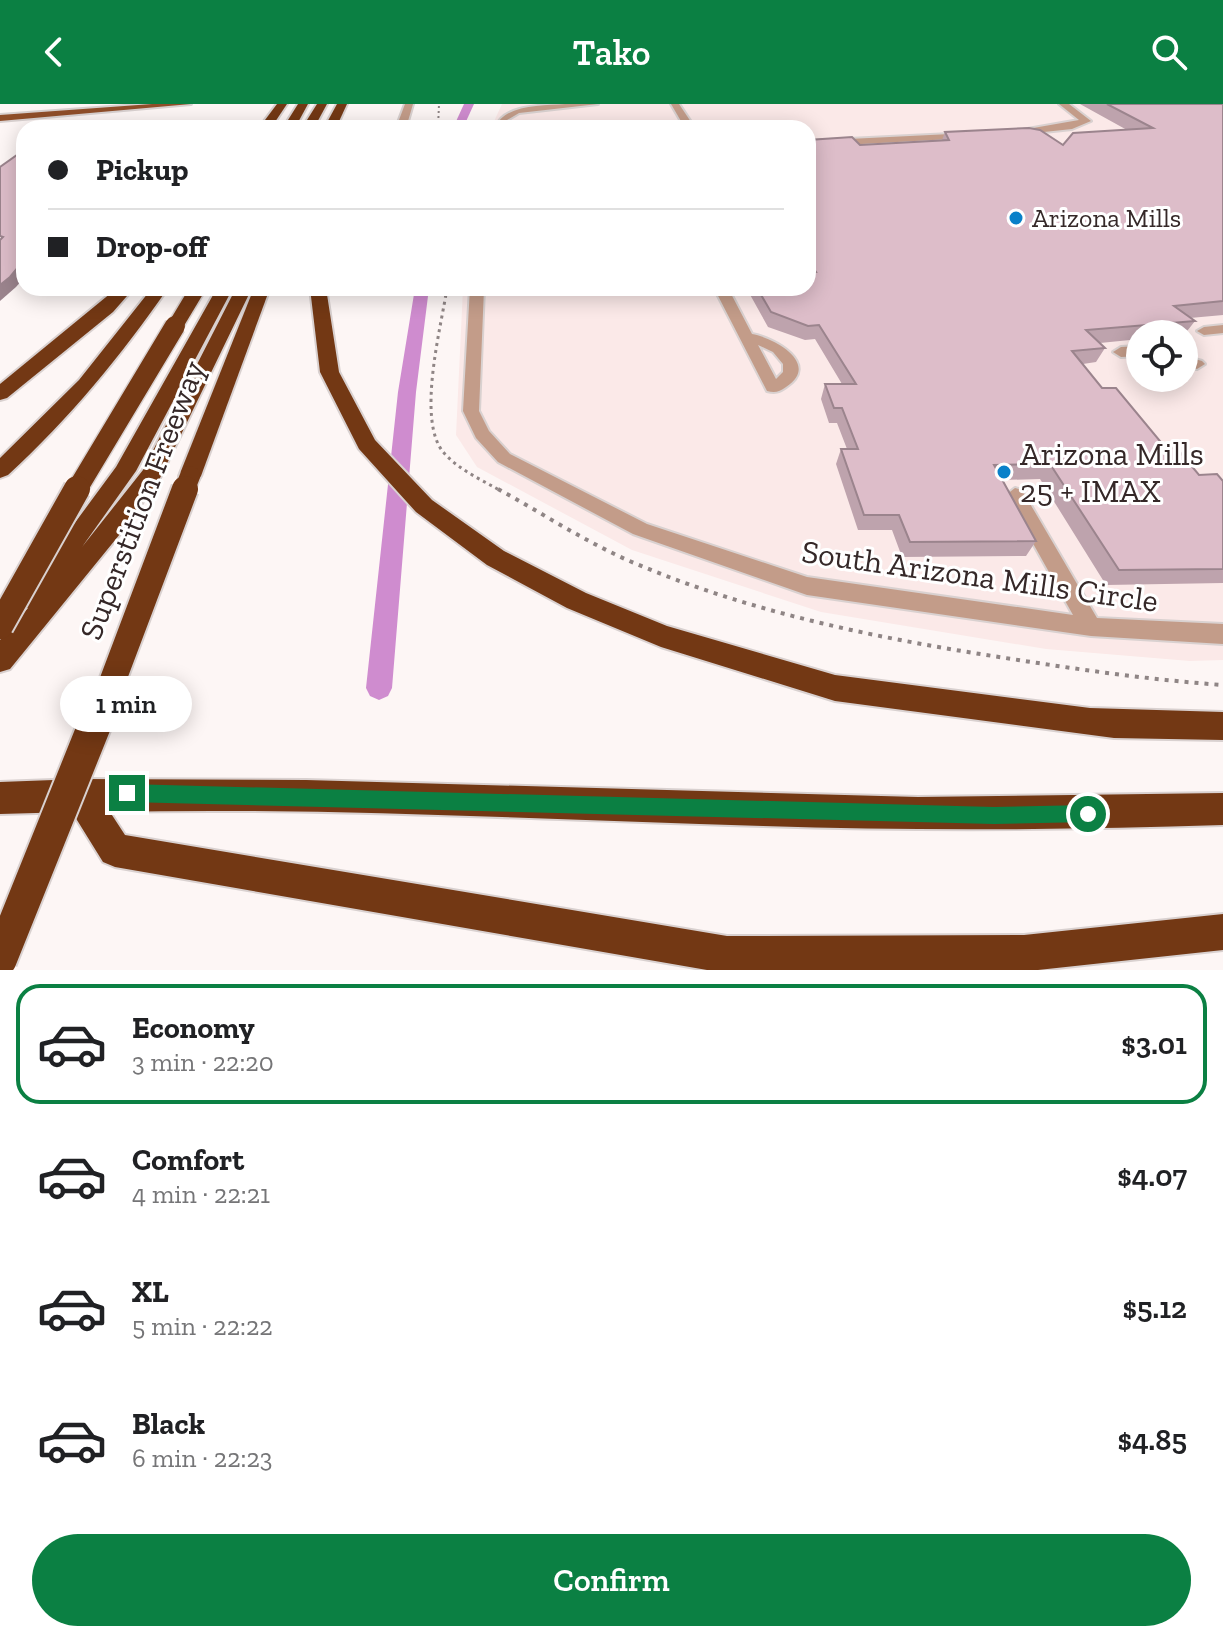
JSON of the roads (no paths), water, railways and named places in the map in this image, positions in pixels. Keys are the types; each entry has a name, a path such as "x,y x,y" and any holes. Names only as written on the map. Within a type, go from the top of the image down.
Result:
{"highway":[{"path":"270,120 282,104"},
{"path":"0,394 118,296"},
{"path":"0,470 31,443 90,380 154,296"},
{"path":"0,625 33,563 193,296"},
{"path":"0,625 82,530 125,471 221,296"},
{"path":"0,660 102,541 152,473 240,296"},
{"name":"Superstition Freeway","path":"0,960 71,789 259,296"},
{"path":"318,296 317,314 325,369 351,423 399,483 441,521 500,562 654,634 823,686 1137,726 1223,726"},
{"path":"0,798 150,792 994,815 1223,809"},
{"path":"80,795 115,850 727,955 1024,953 1223,932"}],"main road":[{"path":"0,118 101,108 187,104"}],"street":[{"path":"503,120 517,111 594,104"},
{"path":"1063,104 1086,121 1080,130 1068,134 1071,139"},
{"path":"999,133 1080,130"},
{"path":"816,144 890,142 975,134"},
{"path":"862,152 890,142 923,146"},
{"name":"South Arizona Mills Circle","path":"477,296 471,411 491,448 504,458 640,529 807,586 1091,627 1223,634"},
{"path":"725,296 745,337 773,388 784,382 792,368 777,345 745,337"},
{"path":"1204,331 1223,329"},
{"path":"1121,352 1126,352"},
{"path":"1015,495 1091,627"}],"waterway":[{"path":"462,120 469,104"},
{"path":"379,688 407,392 421,296"}],"place":[{"name":"Arizona Mills","path":"1016,218"},
{"name":"Arizona Mills 25 + IMAX","path":"1004,472"}]}
